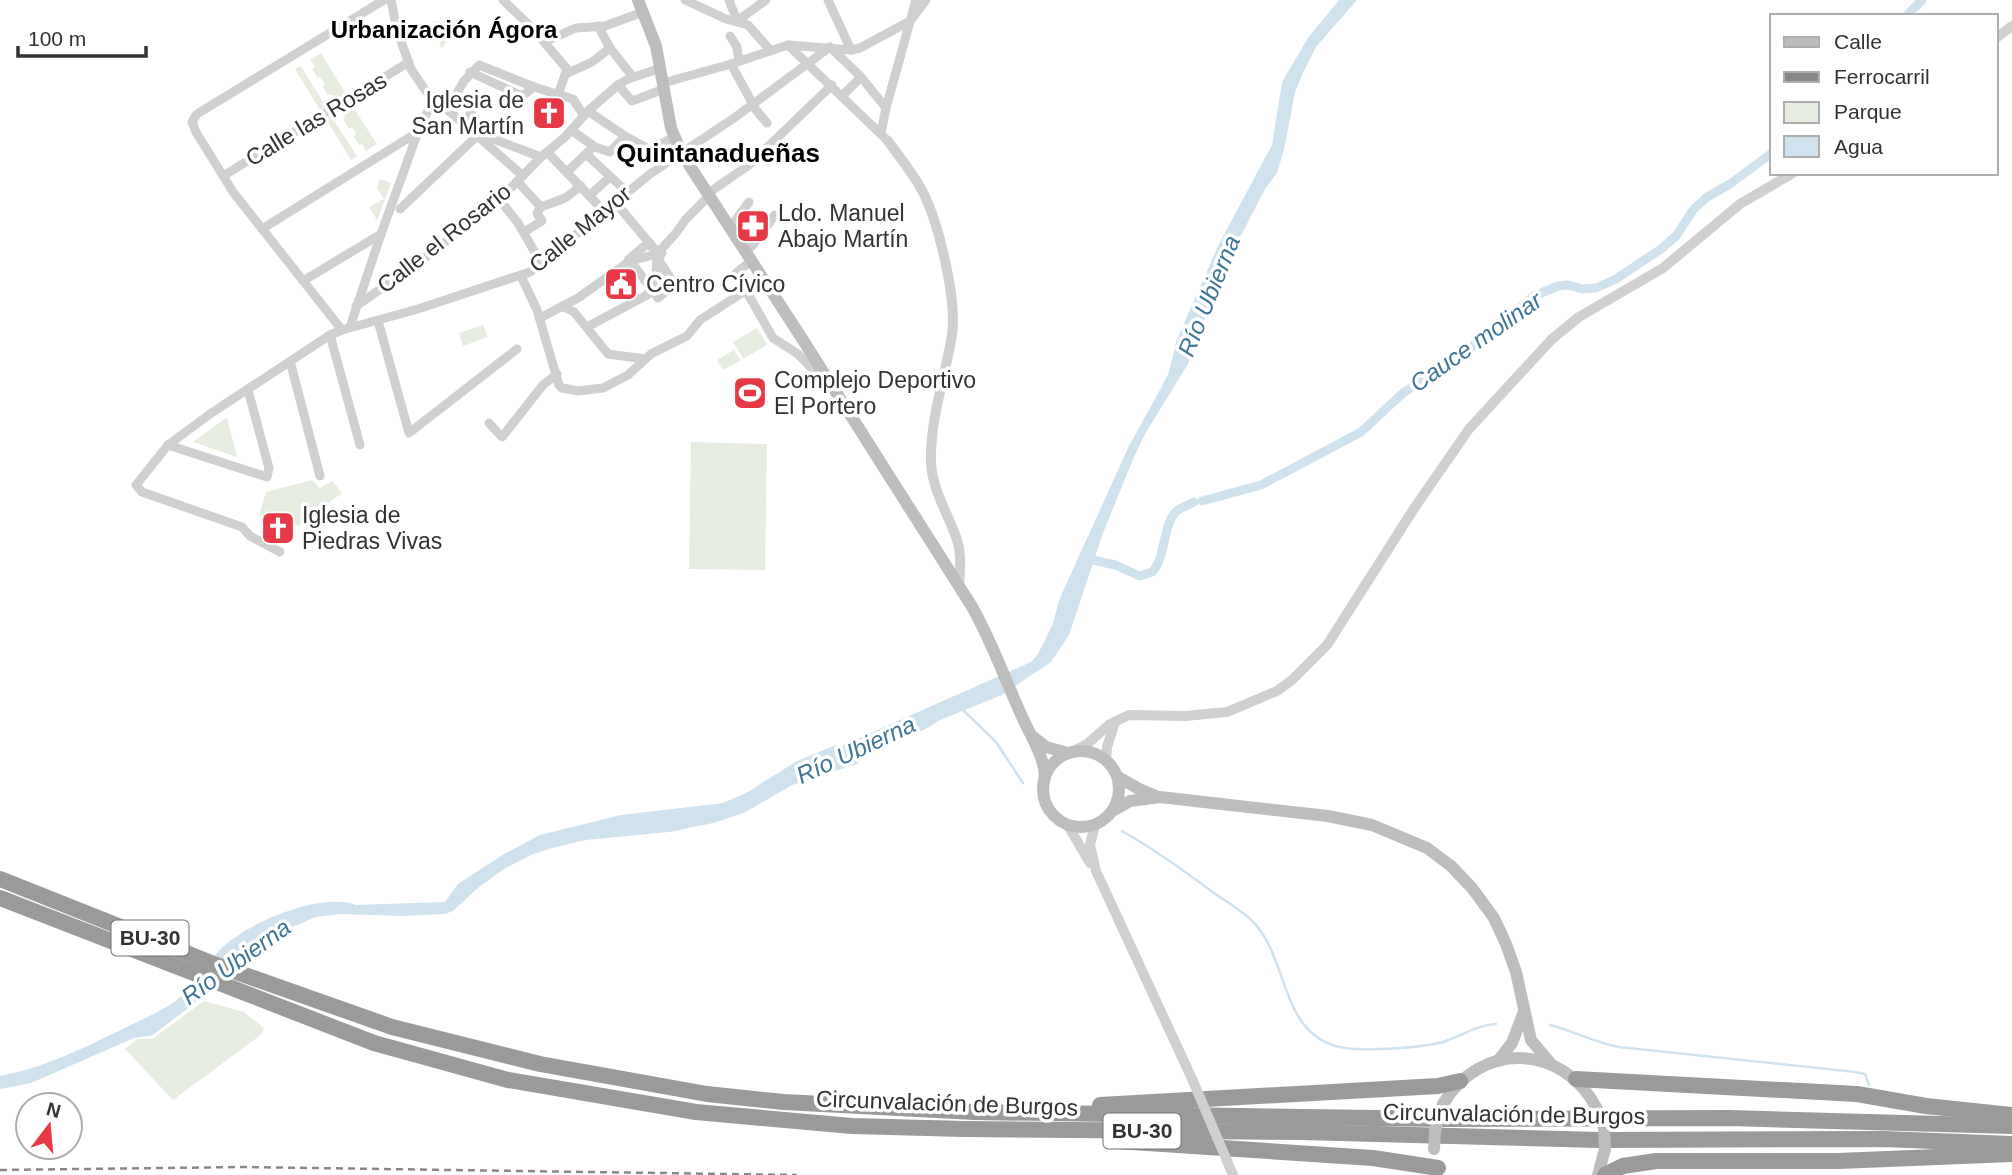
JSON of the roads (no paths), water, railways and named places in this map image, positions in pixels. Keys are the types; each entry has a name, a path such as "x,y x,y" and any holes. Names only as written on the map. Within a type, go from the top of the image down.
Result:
{"highway":[{"name":"Circunvalación de Burgos","path":"0,879 300,996 392,1027 472,1048 649,1085 784,1102 975,1112 1432,1119 1730,1118 2012,1126"},
{"name":"Circunvalación de Burgos","path":"0,898 374,1043 508,1080 696,1112 852,1126 965,1129 1301,1132 1599,1139 1883,1139 2012,1144"},
{"path":"1576,1079 1857,1094 1926,1106 2012,1115"},
{"path":"975,1112 1438,1087 1460,1082"},
{"path":"965,1129 1020,1137 1373,1158 1439,1171"},
{"path":"1605,1175 1623,1166 1656,1161 1838,1161 2012,1154"}],"main road":[{"path":"641,6 656,46 674,137 682,154 958,585 1000,662 1044,765 1043,788 1048,807 1056,817 1076,827 1095,825 1114,810 1130,802 1160,797"},
{"path":"1032,736 1046,747 1071,752 1086,751 1106,760 1118,777 1120,788 1114,810"},
{"path":"1045,778 1054,761 1071,752"},
{"path":"1118,777 1160,797 1328,816 1372,825 1427,848 1451,866 1472,888 1494,918 1506,944 1531,1040 1551,1064"},
{"path":"1497,1060 1512,1043 1520,1026 1524,1007"},
{"path":"1439,1171 1434,1149 1435,1131 1443,1104 1471,1072 1497,1060 1525,1058 1551,1064 1576,1079 1585,1088 1604,1128 1605,1149 1598,1175"}],"street":[{"path":"384,0 197,114 192,122 223,176 262,229 303,281 346,328 418,132 434,98"},
{"path":"391,0 396,26 417,78 434,98 520,178 541,207"},
{"path":"503,0 567,69 558,95"},
{"path":"685,0 726,19 748,25 770,50"},
{"path":"729,0 737,21"},
{"path":"737,21 766,0"},
{"path":"828,0 851,50"},
{"path":"885,137 886,108 916,0"},
{"path":"618,85 632,101 664,86 788,45 851,50 860,48 910,21 926,0"},
{"path":"544,42 576,28 598,26 641,6"},
{"path":"598,26 610,48 633,77"},
{"path":"730,36 737,47 735,63 766,123"},
{"path":"788,45 885,137 919,184 940,239 952,306 952,336 932,433 931,464 935,486 957,538 961,566 958,585"},
{"path":"830,47 861,77 886,108"},
{"name":"Calle Mayor","path":"280,551 250,536 242,527 142,492 136,485 168,445 330,335 521,276 541,263 660,167 754,104 830,47"},
{"path":"566,74 592,62 610,48"},
{"name":"Calle las Rosas","path":"223,176 409,62"},
{"name":"Calle el Rosario","path":"356,306 414,266 499,199 618,85 661,68"},
{"path":"447,110 470,72 522,96 534,87 573,99 586,113 650,150 660,167"},
{"path":"842,96 857,81"},
{"path":"540,318 578,298 630,261 656,250 708,195 749,165 832,86"},
{"path":"466,127 479,98"},
{"path":"466,127 544,154 567,172 604,211"},
{"path":"571,130 595,147 610,152 625,136"},
{"path":"262,229 418,132"},
{"path":"400,208 477,136"},
{"path":"650,150 674,137"},
{"path":"567,172 595,147"},
{"path":"586,154 627,192"},
{"path":"1071,752 1087,744 1110,723 1139,714 1185,716 1227,712 1277,691 1292,680 1327,645 1415,507 1469,429 1552,339 1579,317 1663,268 1740,204 1790,175"},
{"path":"590,195 610,177"},
{"path":"399,186 416,192"},
{"path":"524,232 542,221 537,213 541,207 565,198 581,186"},
{"path":"499,199 524,232 541,263"},
{"path":"615,202 656,250 662,253 658,259 674,284 658,298 630,261"},
{"path":"730,228 750,202"},
{"path":"775,215 736,273 773,338 798,354 837,394"},
{"path":"303,281 381,234"},
{"path":"587,327 641,300 652,289 656,277 656,250"},
{"path":"521,276 540,318 562,388 578,391 603,388 628,375 650,354 687,336 700,320 745,291"},
{"path":"656,277 672,286"},
{"path":"562,306 574,312 611,356 645,359"},
{"path":"378,321 409,433 516,349"},
{"path":"330,335 360,445"},
{"path":"290,361 320,476"},
{"path":"489,423 502,437 543,385 557,374"},
{"path":"168,445 267,477 269,468 248,390"},
{"path":"1106,760 1115,722"},
{"path":"1067,824 1096,871 1193,1081 1233,1175"},
{"path":"1095,825 1090,845 1096,871"}],"water":[{"name":"Río Ubierna","path":"1339,0 1357,0 1316,47 1302,75 1295,92 1277,173 1265,189 1222,272 1188,364 1134,457 1103,533 1069,635 1051,662 1002,695 940,720 924,730 873,747 857,764 792,785 744,813 669,832 586,840 531,855 504,869 453,911 445,914 341,914 316,917 269,938 237,962 191,1006 153,1035 134,1038 31,1083 0,1089 0,1076 64,1056 168,1006 183,994 230,941 246,930 283,913 323,902 356,905 445,902 458,884 504,854 540,835 621,815 723,803 746,793 797,761 836,745 850,745 857,739 1031,662 1052,626 1060,598 1129,446 1168,375 1177,339 1219,244 1272,145 1282,82 1308,38"}],"waterway":[{"name":"Cauce molinar","path":"1908,14 1922,0"},
{"name":"Cauce molinar","path":"1202,501 1261,485 1361,432 1403,393 1458,358 1534,296 1558,286 1596,288 1616,279 1676,236 1693,210 1707,197 1770,154"},
{"name":"Cauce molinar","path":"1089,559 1115,565 1140,576 1152,572 1160,558 1173,515 1194,502"},
{"path":"963,710 996,742 1023,783"},
{"path":"1122,831 1169,860 1252,920 1267,941 1298,1015 1309,1030 1324,1041 1354,1049 1411,1047 1446,1041 1476,1028 1496,1024"},
{"path":"1550,1025 1619,1047 1855,1072 1865,1074 1869,1085"}],"railway":[{"path":"0,1170 244,1167 797,1175"}],"place":[{"name":"Iglesia de San Martín","path":"549,113"},
{"name":"Ldo. Manuel Abajo Martín","path":"753,226"},
{"name":"Centro Cívico","path":"621,284"},
{"name":"Complejo Deportivo El Portero","path":"750,393"},
{"name":"Iglesia de Piedras Vivas","path":"278,528"}],"district":[{"name":"Urbanización Ágora","path":"444,30"},
{"name":"Quintanadueñas","path":"718,153"}]}
